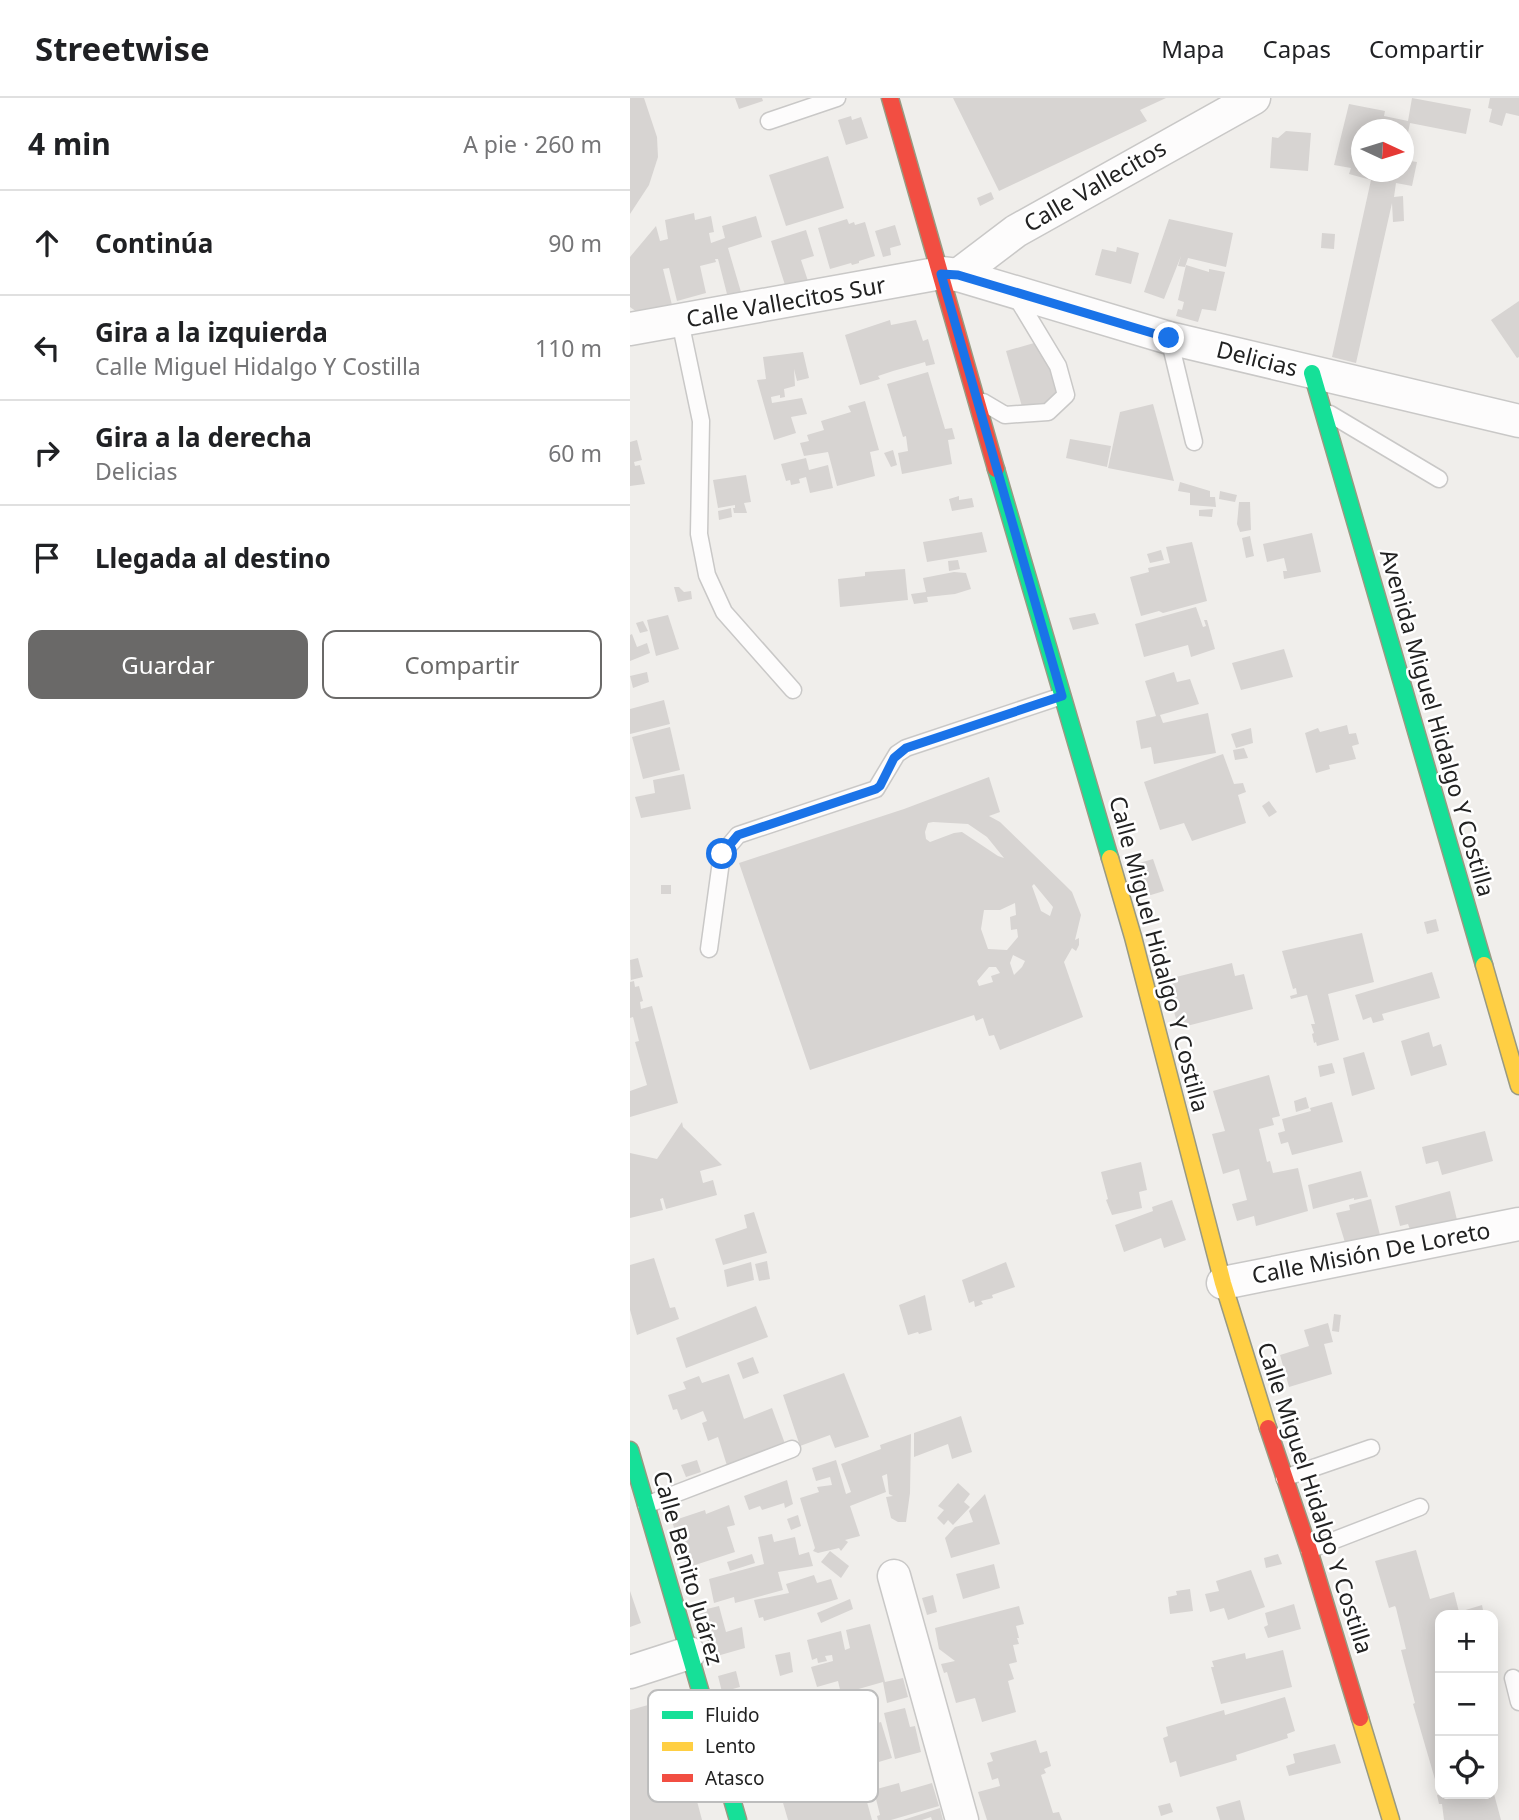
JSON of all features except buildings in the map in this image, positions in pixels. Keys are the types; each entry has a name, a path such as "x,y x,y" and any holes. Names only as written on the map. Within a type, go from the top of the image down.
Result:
{"street":[{"name":"Calle Miguel Hidalgo Y Costilla","path":"890,98 950,274 976,397 1133,937 1223,1283 1284,1478 1310,1550 1391,1820"},
{"name":"Calle Vallecitos","path":"950,274 1016,231 1254,98"},
{"name":"Delicias","path":"950,274 1169,338 1519,421"},
{"name":"Calle Vallecitos Sur","path":"630,329 950,274"},
{"name":"Avenida Miguel Hidalgo Y Costilla","path":"1312,373 1517,1069 1519,1086"},
{"name":"Calle Misión De Loreto","path":"1223,1283 1519,1224"},
{"name":"Calle Benito Juárez","path":"630,1450 700,1690"},
{"path":"894,1576 962,1820"},
{"path":"630,1672 689,1653"},
{"name":"Calle Benito Juárez","path":"733,1802 738,1820"}],"lane":[{"path":"769,121 836,98"},
{"path":"976,397 1005,415 1048,412 1066,395 1058,366 1013,291"},
{"path":"680,321 701,421 699,534 707,575 724,612 793,691"},
{"path":"1169,338 1194,442"},
{"path":"1322,410 1439,479"},
{"path":"709,948 722,854 738,835 876,789 894,758 906,748 1062,696"},
{"path":"1284,1478 1371,1448"},
{"path":"646,1505 792,1449"},
{"path":"1310,1550 1420,1507"},
{"path":"1513,1678 1519,1702"}],"traffic: fast":[{"path":"1312,373 1484,965"},
{"path":"996,469 1110,858"},
{"path":"630,1450 700,1690"},
{"path":"733,1802 738,1820"}],"traffic: slow":[{"path":"1110,858 1223,1283 1268,1428"},
{"path":"1484,965 1519,1086"},
{"path":"1360,1718 1391,1820"}],"traffic: jam":[{"path":"890,98 996,469"},
{"path":"1268,1428 1309,1550 1360,1718"}],"route":[{"path":"722,854 738,835 872,792 880,786 901,750 1062,696 941,274 958,275 1169,338"}]}
